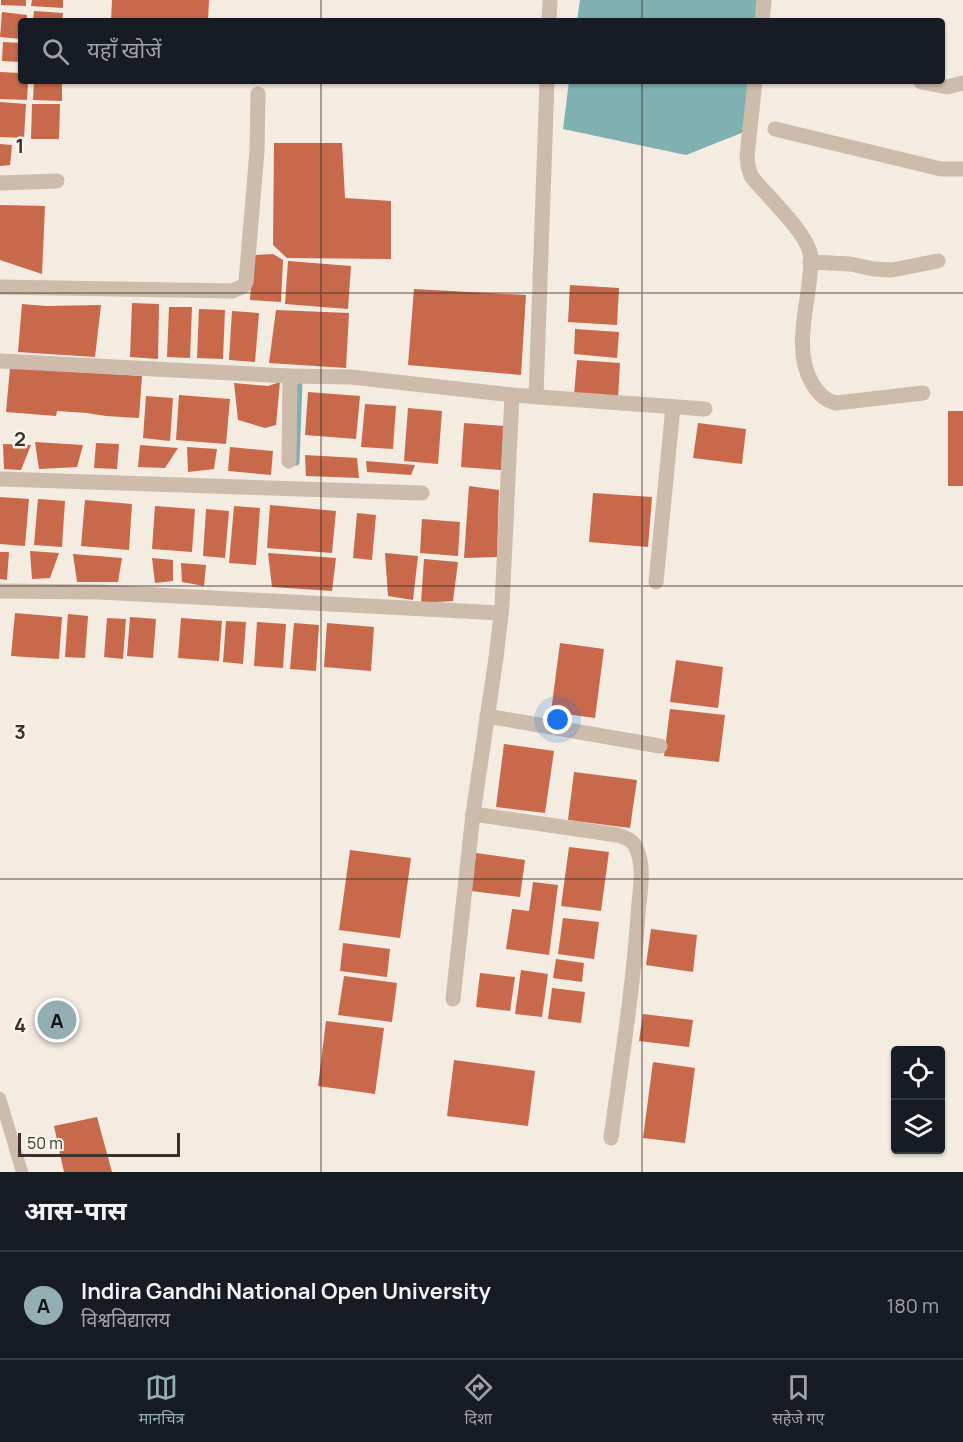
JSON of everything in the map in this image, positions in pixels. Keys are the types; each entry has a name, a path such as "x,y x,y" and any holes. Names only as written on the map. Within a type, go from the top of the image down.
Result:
{"street":[{"path":"549,18 550,0"},
{"path":"762,18 764,0"},
{"path":"931,84 947,87 963,83"},
{"path":"536,396 547,84"},
{"path":"755,84 747,156 751,176 802,236 810,254 803,334 803,357 807,374 825,400 836,403 923,393"},
{"path":"0,287 232,291 244,286 256,162 258,94"},
{"path":"775,129 941,168 963,169"},
{"path":"0,183 57,181"},
{"path":"810,262 892,270 938,261"},
{"path":"0,361 351,378 512,395 705,409"},
{"path":"289,461 290,376"},
{"path":"453,999 473,814 501,614 512,395"},
{"path":"656,582 673,407"},
{"path":"0,479 422,493"},
{"path":"0,591 99,592 501,614"},
{"path":"487,716 660,746"},
{"path":"473,814 618,835 631,840 635,845 640,858 641,872 636,948 611,1138"}],"lane":[{"path":"0,1098 22,1172"}],"water":[{"path":"580,0 764,0 763,18 577,18"},
{"path":"569,84 758,84 754,128 686,155 563,129"}],"building":[{"path":"1,0 26,0 26,6 1,5"},
{"path":"32,0 63,0 63,8 31,6"},
{"path":"112,0 209,0 208,18 111,18"},
{"path":"34,11 63,13 62,18 33,18"},
{"path":"2,12 27,15 27,18 18,18 18,39 0,37"},
{"path":"3,42 18,43 18,62 2,61"},
{"path":"0,72 18,73 18,84 28,84 27,100 0,99"},
{"path":"34,84 62,84 62,101 33,100"},
{"path":"0,102 26,104 24,138 0,137"},
{"path":"32,104 60,104 59,139 31,139"},
{"path":"274,143 342,143 345,198 391,201 391,259 287,258 273,245"},
{"path":"0,144 12,145 10,165 0,166"},
{"path":"0,205 45,206 42,274 0,260"},
{"path":"273,254 283,260 281,302 250,300 253,255"},
{"path":"288,261 351,266 348,309 285,304"},
{"path":"570,285 619,288 617,325 568,322"},
{"path":"414,289 526,295 521,375 408,365"},
{"path":"132,303 159,304 158,359 130,357"},
{"path":"22,304 101,305 95,357 18,352"},
{"path":"169,307 192,307 190,358 167,357"},
{"path":"199,309 225,310 223,359 197,358"},
{"path":"276,310 349,313 346,368 269,363"},
{"path":"232,311 259,313 255,362 229,360"},
{"path":"575,329 619,332 617,358 574,354"},
{"path":"577,360 620,363 618,398 574,395"},
{"path":"10,368 142,376 139,418 57,411 56,416 6,412"},
{"path":"280,382 276,425 265,428 238,420 234,383 268,386"},
{"path":"308,392 360,396 356,439 305,435"},
{"path":"179,395 230,399 226,444 176,440"},
{"path":"146,396 173,398 170,441 143,438"},
{"path":"365,404 396,406 393,449 361,447"},
{"path":"408,408 442,411 438,464 404,461"},
{"path":"948,411 963,411 963,486 948,486"},
{"path":"464,423 504,426 501,470 461,467"},
{"path":"698,423 746,429 742,464 693,458"},
{"path":"35,442 83,445 77,467 39,469"},
{"path":"96,443 119,444 117,469 94,468"},
{"path":"3,444 31,445 21,470 4,469"},
{"path":"140,445 178,448 165,468 138,467"},
{"path":"187,447 217,449 214,469 188,472"},
{"path":"230,447 273,451 271,475 228,471"},
{"path":"305,455 357,458 359,478 306,476"},
{"path":"366,461 415,465 411,475 367,472"},
{"path":"469,486 499,490 497,557 464,558"},
{"path":"593,493 652,497 648,547 589,542"},
{"path":"0,497 29,499 25,546 0,544"},
{"path":"38,499 65,501 62,547 34,545"},
{"path":"85,500 132,504 129,550 81,546"},
{"path":"270,505 336,511 332,553 267,548"},
{"path":"155,506 195,509 192,552 152,549"},
{"path":"234,506 260,508 256,565 229,563"},
{"path":"206,509 229,511 225,558 203,556"},
{"path":"357,513 376,515 372,560 353,558"},
{"path":"422,519 460,522 458,556 420,553"},
{"path":"30,551 59,553 50,578 32,579"},
{"path":"0,552 9,552 7,580 0,579"},
{"path":"268,553 336,558 332,591 272,587"},
{"path":"385,553 418,556 413,600 388,596"},
{"path":"73,554 122,558 118,582 77,582"},
{"path":"152,558 173,560 173,581 155,583"},
{"path":"424,559 458,562 453,601 421,603"},
{"path":"181,563 206,565 204,586 182,582"},
{"path":"15,613 62,617 59,659 11,656"},
{"path":"68,614 88,616 85,658 65,657"},
{"path":"130,617 156,619 153,658 127,656"},
{"path":"107,618 126,619 123,659 104,657"},
{"path":"181,618 222,621 219,661 178,658"},
{"path":"226,621 246,622 243,664 223,662"},
{"path":"257,622 286,624 283,668 254,666"},
{"path":"294,623 319,625 316,671 290,669"},
{"path":"327,623 374,627 371,671 324,667"},
{"path":"560,643 604,649 595,718 551,712"},
{"path":"676,660 723,667 718,708 670,702"},
{"path":"670,709 725,715 719,762 664,756"},
{"path":"504,744 554,751 545,813 496,807"},
{"path":"574,772 637,780 630,828 568,820"},
{"path":"569,847 609,852 601,911 561,906"},
{"path":"350,850 411,858 400,938 339,930"},
{"path":"476,853 525,860 520,897 471,891"},
{"path":"533,882 558,885 549,955 506,949 512,909 529,911"},
{"path":"563,918 599,922 594,959 558,954"},
{"path":"651,929 697,935 693,972 646,965"},
{"path":"343,943 390,949 387,977 340,971"},
{"path":"556,959 584,963 582,982 553,978"},
{"path":"521,970 548,974 542,1017 515,1014"},
{"path":"480,973 515,977 510,1011 476,1007"},
{"path":"344,976 397,983 392,1022 338,1015"},
{"path":"552,988 585,992 581,1023 548,1019"},
{"path":"643,1014 693,1020 689,1047 639,1041"},
{"path":"326,1021 384,1028 375,1094 318,1086"},
{"path":"454,1060 535,1071 528,1126 447,1116"},
{"path":"653,1062 695,1068 685,1143 643,1138"},
{"path":"97,1117 112,1172 64,1172 54,1126"}],"waterway":[{"path":"294,382 299,382 296,462"}],"place":[{"name":"Indira Gandhi National Open University","path":"57,1020"}]}
